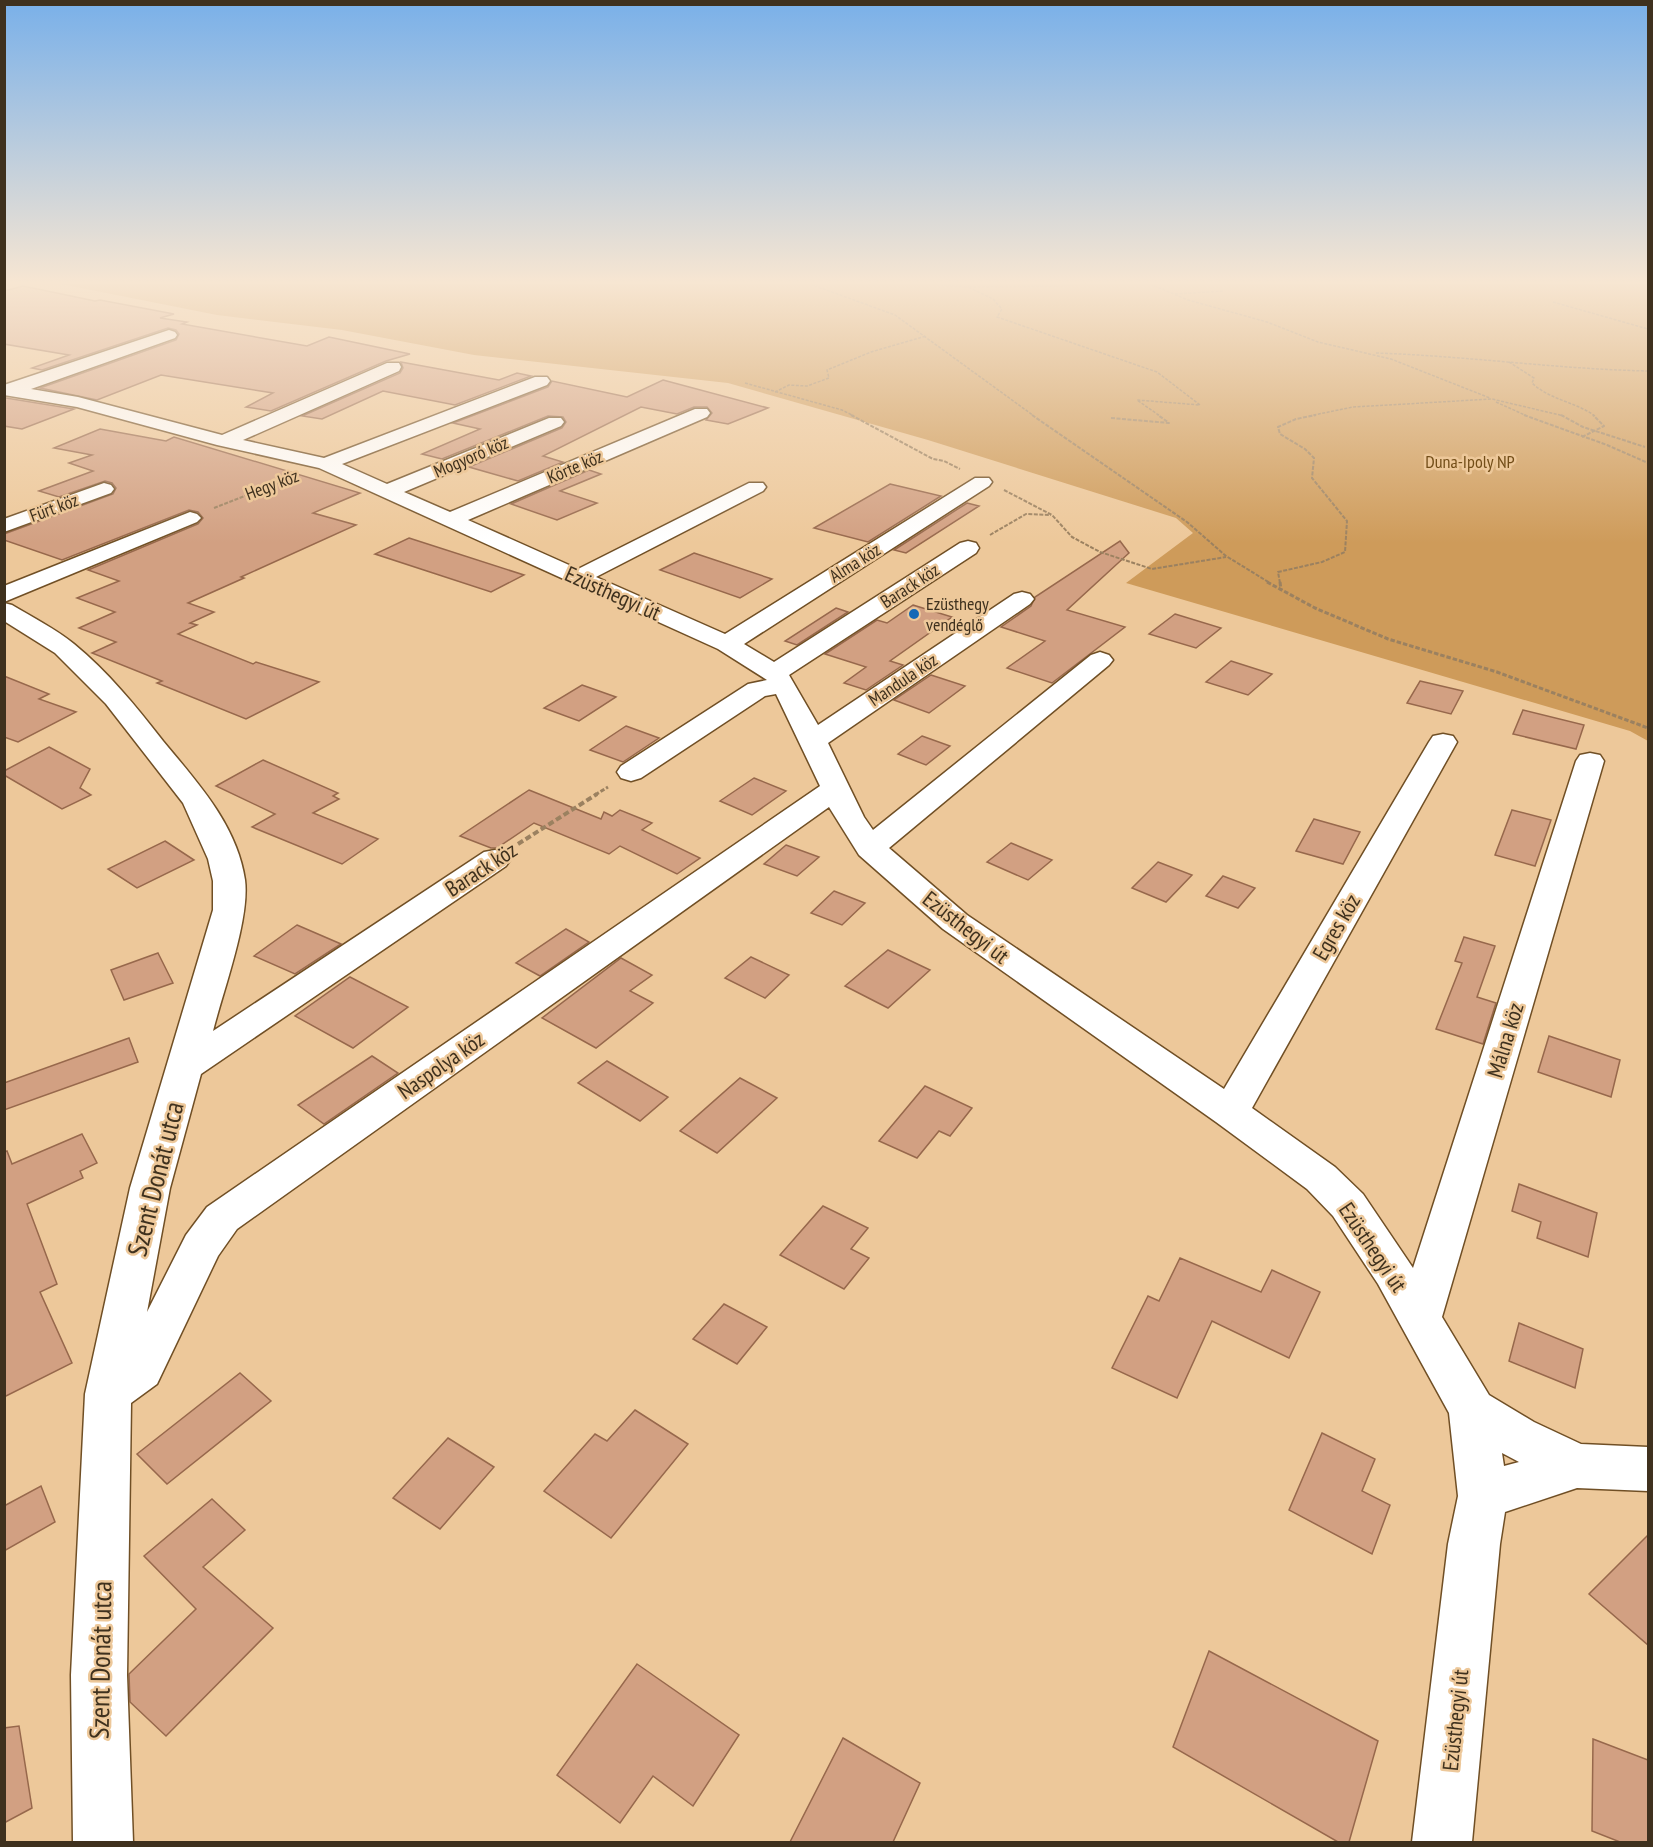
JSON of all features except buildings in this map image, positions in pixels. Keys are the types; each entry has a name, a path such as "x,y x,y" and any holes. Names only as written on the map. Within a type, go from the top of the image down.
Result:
{"street":[{"path":"7,391 67,370"},
{"path":"224,441 386,370"},
{"name":"Hegy köz","path":"325,465 541,381"},
{"name":"Ezüsthegyi út","path":"7,391 78,402 325,465 727,644 779,679 813,741 849,818 870,848 955,922 1230,1112 1321,1178 1348,1205 1373,1238 1472,1410 1483,1496 1474,1544 1442,1842"},
{"name":"Körte köz","path":"448,521 702,413"},
{"name":"Mogyoró köz","path":"386,492 555,422"},
{"name":"Alma köz","path":"727,644 982,482"},
{"path":"579,577 756,487"},
{"name":"Fürt köz","path":"4,526 104,489"},
{"path":"4,595 190,518"},
{"name":"Barack köz","path":"631,772 757,690 779,679 968,548"},
{"name":"Mandula köz","path":"813,741 1022,599"},
{"name":"Szent Donát utca","path":"4,610 64,648 115,698 197,801 212,829 224,859 229,881 229,910 150,1188 108,1394 99,1675 102,1842"},
{"path":"870,848 1100,660"},
{"name":"Egres köz","path":"1230,1112 1443,742"},
{"name":"Málna köz","path":"1419,1319 1590,761"},
{"name":"Naspolya köz","path":"108,1394 141,1370 201,1246 222,1218 835,789"},
{"name":"Barack köz","path":"185,1067 495,859"},
{"path":"1472,1410 1517,1437 1577,1466"},
{"path":"1483,1496 1577,1466 1648,1469"}],"path":[{"path":"774,392 789,385 807,386 829,378 827,370"},
{"path":"972,370 1045,425 1187,522 1226,556 1281,590 1315,608 1388,639 1497,672 1648,728"},
{"path":"1111,418 1169,423 1137,400 1200,405 1151,370"},
{"path":"1420,370 1492,399 1540,422 1648,463"},
{"path":"1520,370 1534,378 1532,383 1537,389 1575,403 1599,419 1604,426 1582,438"},
{"path":"1626,370 1648,371"},
{"path":"745,383 842,410 933,459 944,461 982,482 1017,495 1052,515 1072,537 1100,552 1152,569 1226,556"},
{"path":"1281,590 1278,572 1322,562 1345,552 1347,521 1312,478 1314,458 1305,449 1280,434 1278,427 1296,419 1353,406 1492,399 1560,414 1594,431 1645,447"},
{"name":"Hegy köz","path":"190,518 325,465"},
{"path":"968,548 1026,514 1052,515"},
{"name":"Barack köz","path":"495,859 631,772"}],"green space":[{"name":"Duna-Ipoly NP","path":"612,370 1648,370 1648,741 1630,731 1126,583 1193,533 1176,518 928,440 728,383"}],"place":[{"name":"Ezüsthegy vendéglő","path":"914,614"}]}
